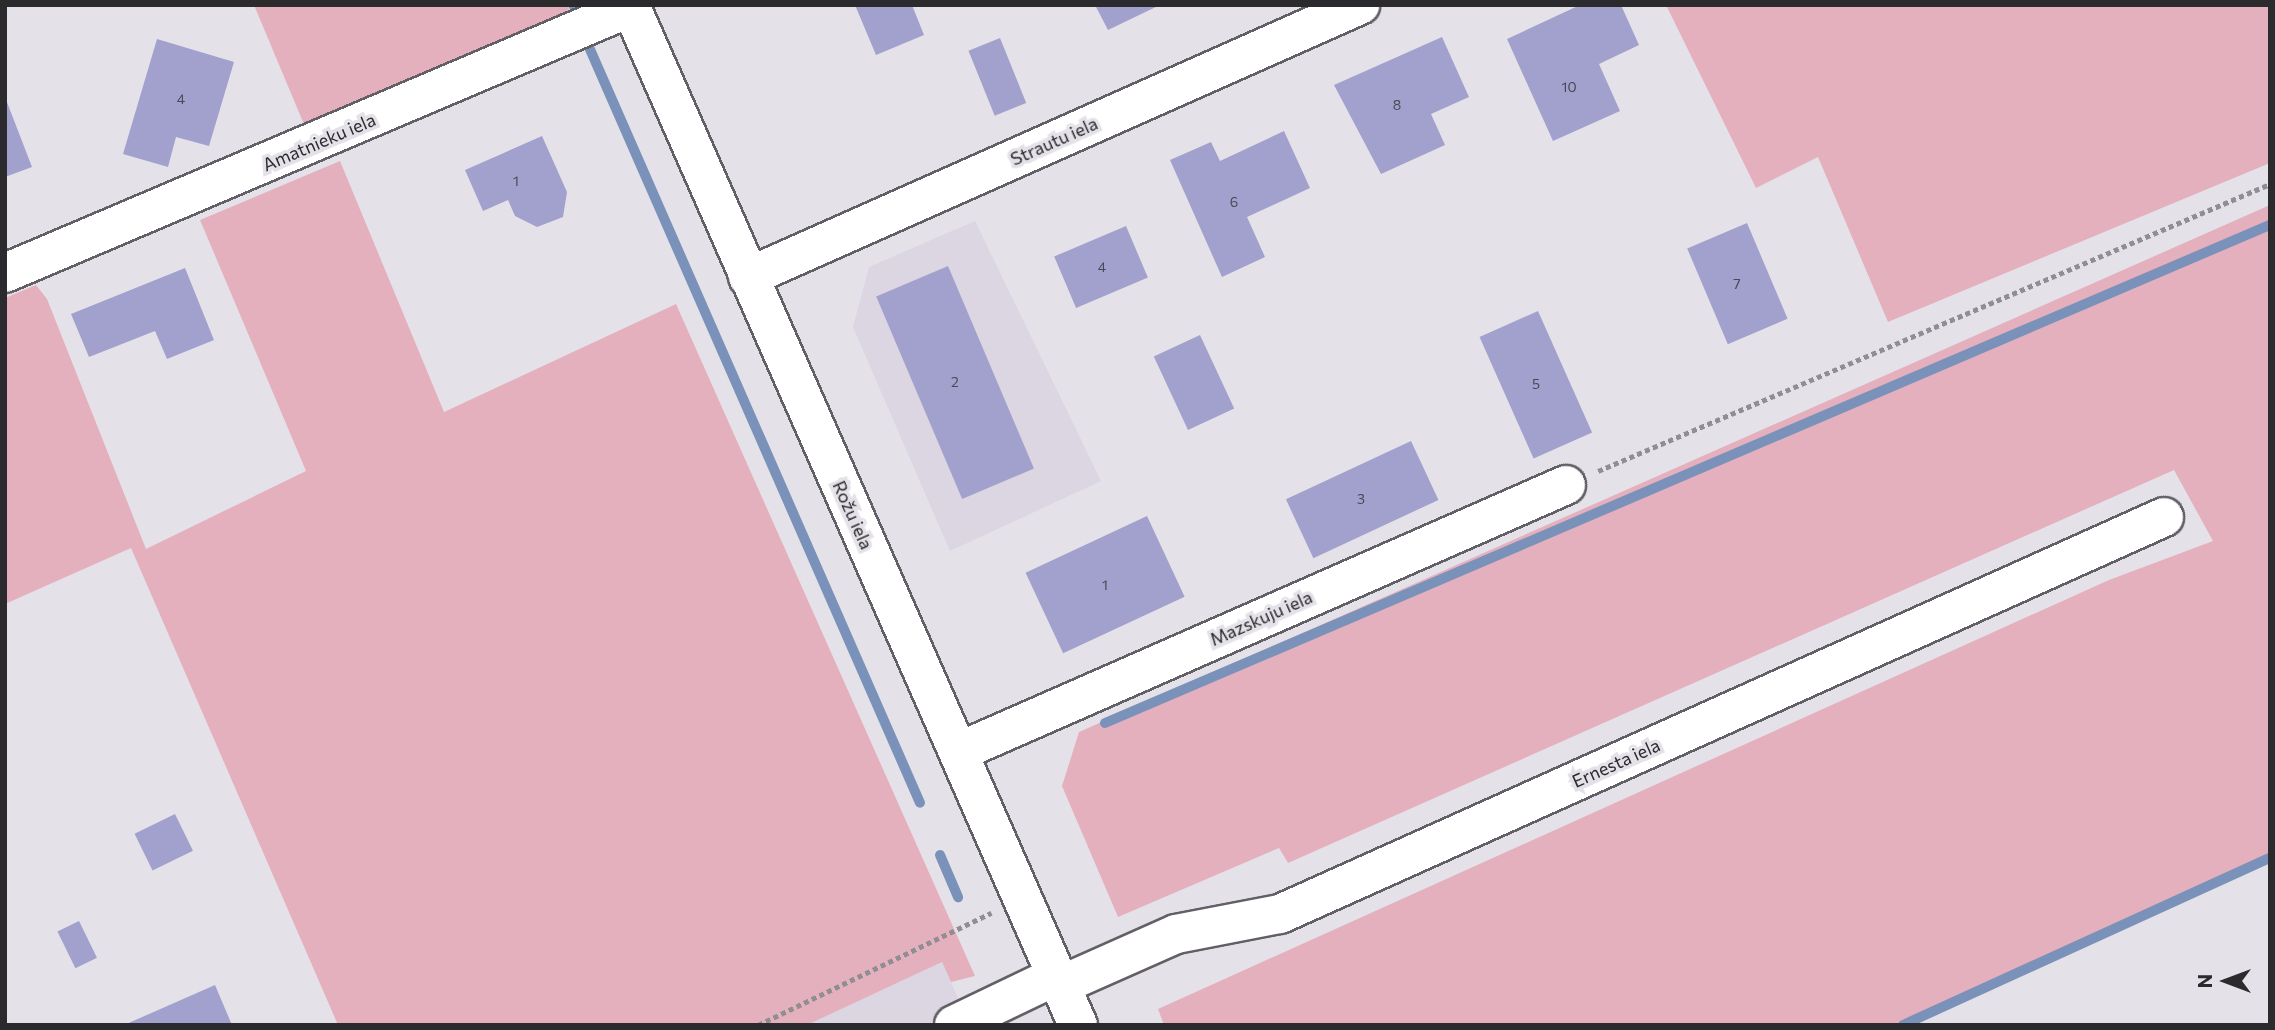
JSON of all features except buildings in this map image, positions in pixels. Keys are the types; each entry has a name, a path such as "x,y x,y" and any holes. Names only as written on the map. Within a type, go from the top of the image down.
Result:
{"street":[{"name":"Strautu iela","path":"748,277 1360,5"},
{"name":"Rožu iela","path":"631,6 1078,1025"},
{"name":"Amatnieku iela","path":"5,273 631,6"},
{"name":"Mazskuju iela","path":"958,752 1566,485"},
{"name":"Ernesta iela","path":"954,1025 1176,934 1280,914 2164,517"}],"path":[{"path":"1566,485 2270,184"},
{"path":"758,1025 1022,898"}],"shaded area":[{"path":"254,5 567,5 572,17 313,131 303,122"},
{"path":"1666,5 2270,5 2270,163 1888,322 1818,157 1756,188"},
{"path":"340,161 444,412 676,304 975,976 951,982 942,962 807,1025 338,1025 131,548 5,604 5,298 36,285 47,299 146,549 306,471 200,220"},
{"path":"2270,205 2270,856 1900,1025 1164,1025 1158,1009 2109,580 2213,541 2174,470 1288,863 1279,848 1118,917 1062,786 1079,732"},
{"path":"975,221 1101,481 950,551 853,327 869,267"},
{"path":"942,962 970,1025 807,1025"}],"waterway":[{"path":"589,47 920,803"},
{"path":"1105,723 2270,225"},
{"path":"940,855 958,897"},
{"path":"1903,1025 2270,858"}]}
